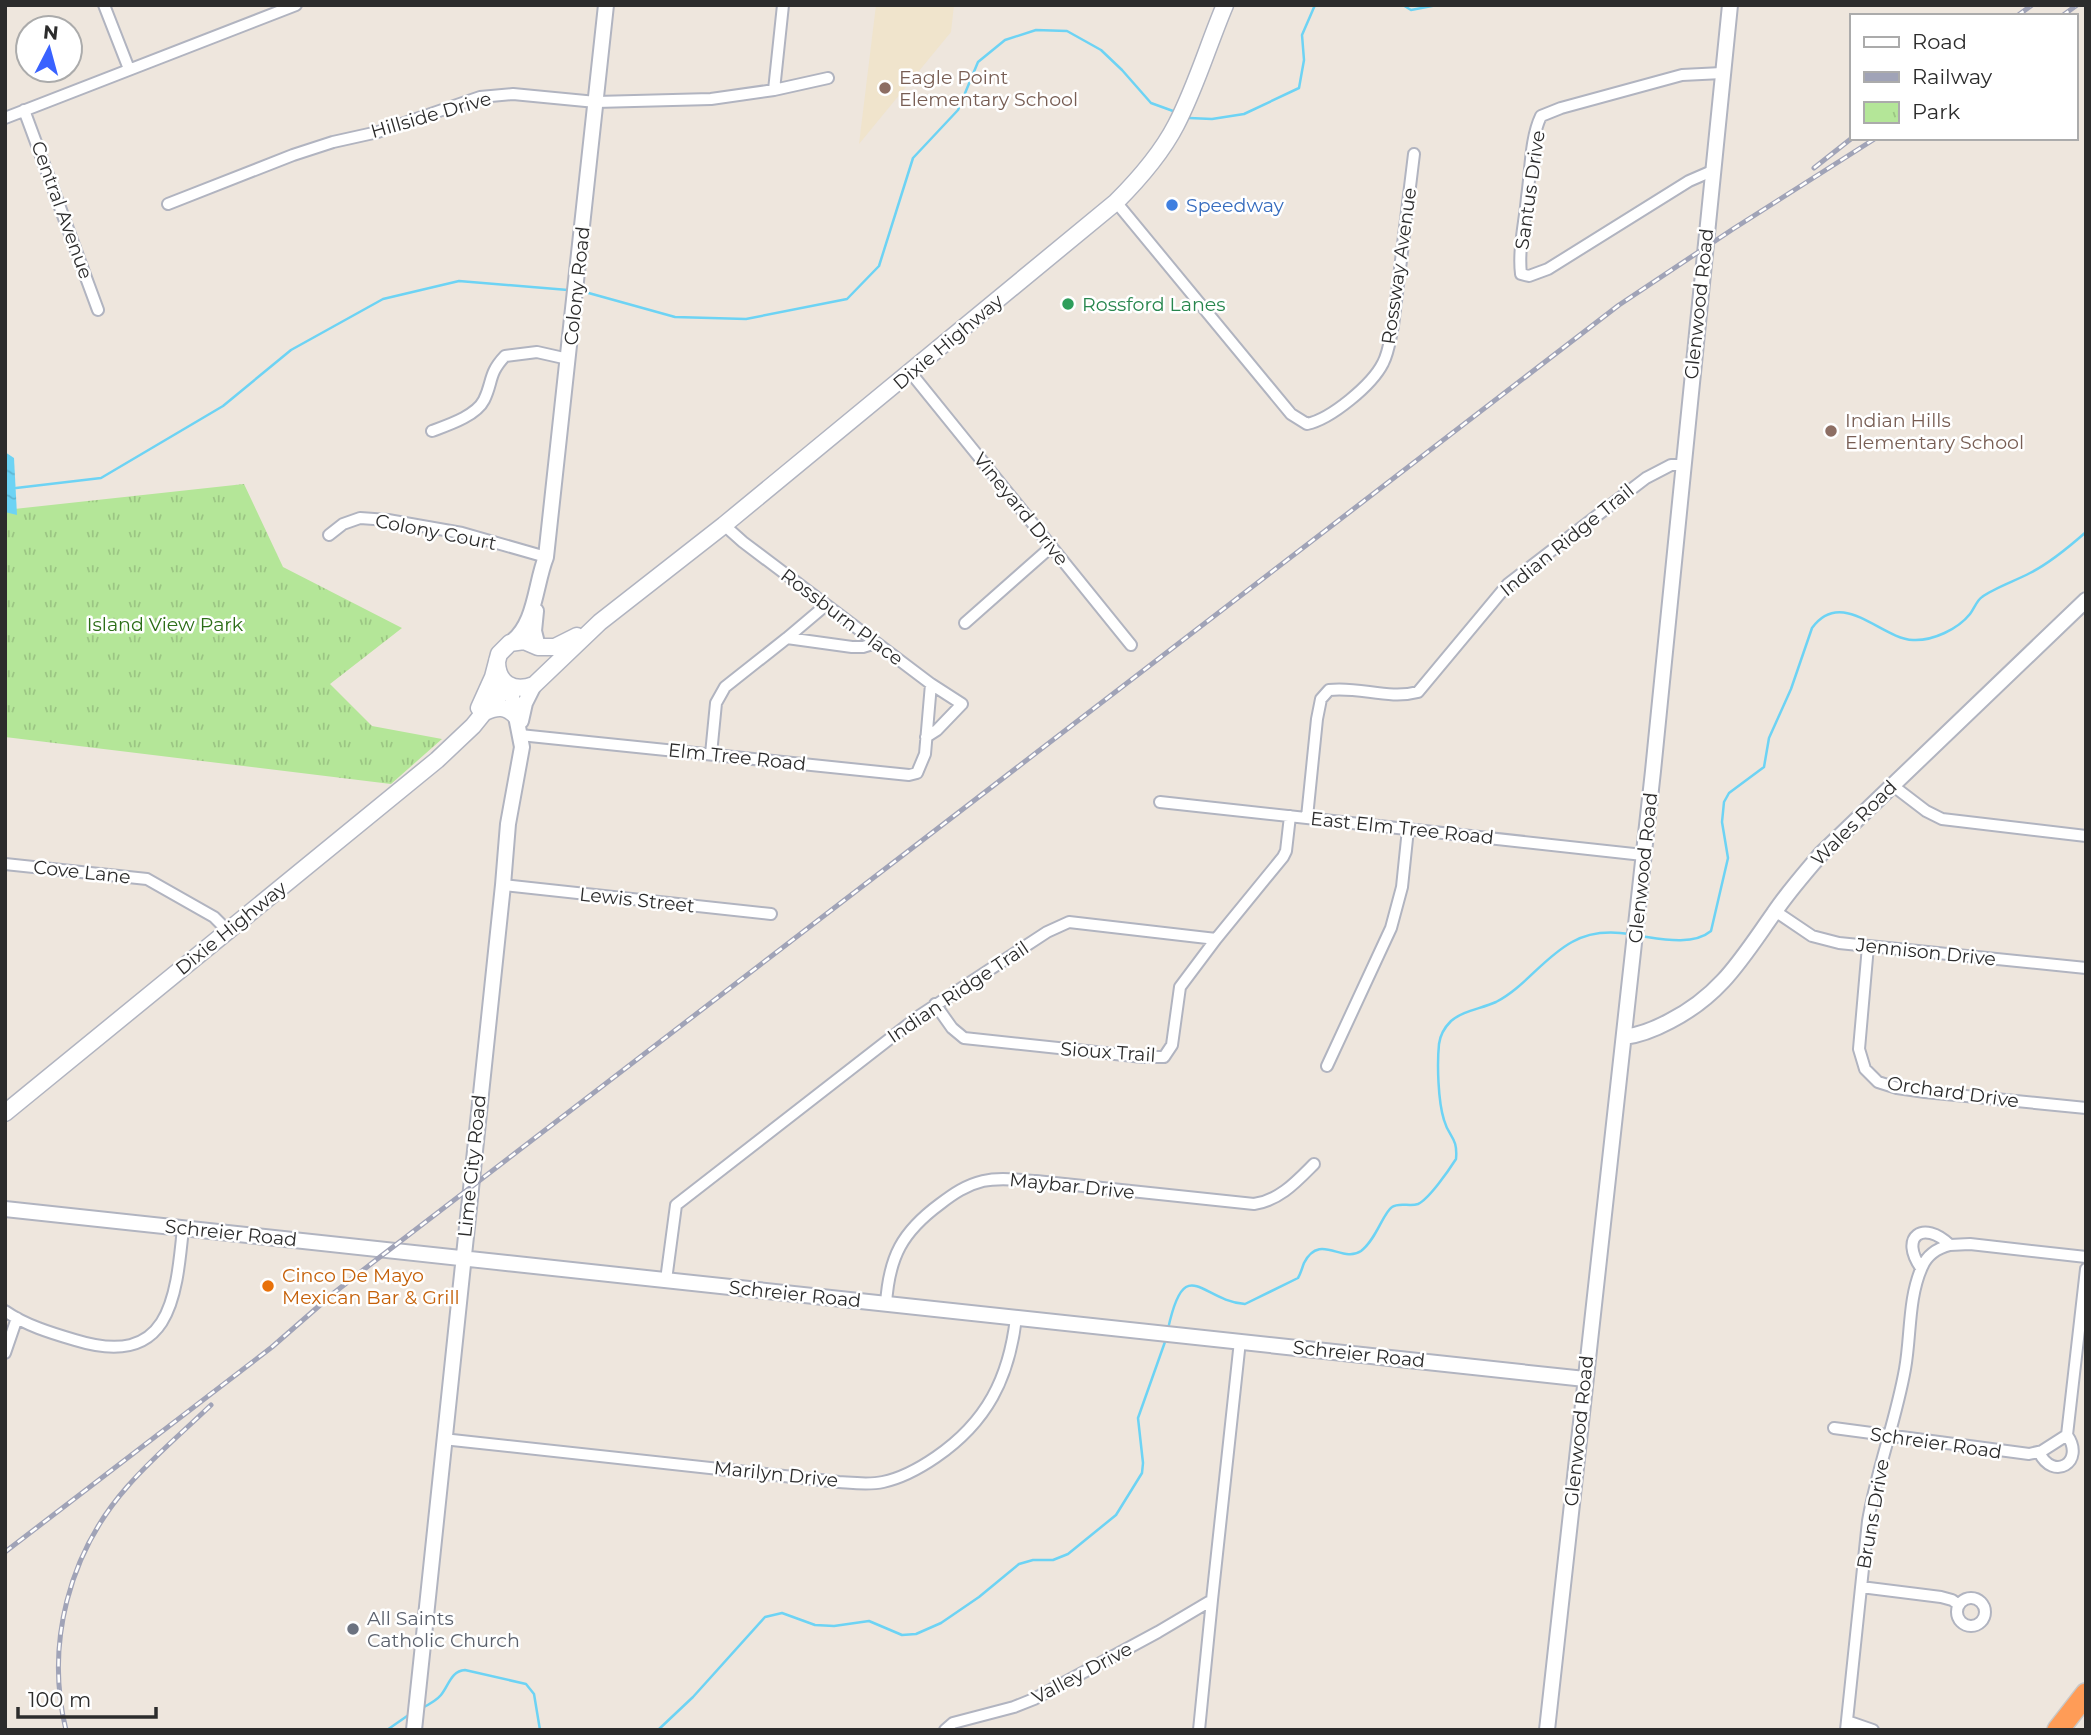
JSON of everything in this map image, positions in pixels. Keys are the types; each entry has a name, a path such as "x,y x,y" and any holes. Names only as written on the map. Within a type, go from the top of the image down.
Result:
{"highway":[{"path":"2058,1730 2086,1694"}],"main road":[{"name":"Dixie Highway","path":"537,682 600,622 911,373 1116,202 1153,160 1175,126 1191,93 1225,5"},
{"name":"Dixie Highway","path":"456,742 470,724 489,689 499,653 510,643 524,641 538,647 561,646 600,622"},
{"path":"497,661 499,675 510,686 521,688 537,682 545,664 538,647"},
{"name":"Dixie Highway","path":"5,1113 430,766 510,686"},
{"path":"485,712 504,708 519,727"}],"street":[{"path":"104,5 130,69"},
{"path":"5,118 296,5"},
{"name":"Colony Road","path":"538,647 534,623 542,594 606,5"},
{"path":"774,90 783,5"},
{"name":"Glenwood Road","path":"1547,1730 1637,918 1730,5"},
{"name":"Santus Drive","path":"1712,171 1689,181 1548,269 1529,276 1521,274 1521,252 1534,146 1541,116 1682,75 1722,73"},
{"name":"Hillside Drive","path":"168,204 293,155 378,131 481,97 513,94 596,102 711,99 774,90 828,78"},
{"name":"Central Avenue","path":"24,110 98,310"},
{"name":"Rossway Avenue","path":"1116,202 1291,414 1307,424 1320,420 1338,408 1383,364 1393,326 1414,154"},
{"path":"432,431 477,410 484,400 490,376 505,356 537,352 568,359"},
{"name":"Vineyard Drive","path":"911,373 1131,645"},
{"name":"Indian Ridge Trail","path":"1307,817 1319,706 1329,690 1406,695 1418,692 1508,584 1646,478 1671,465 1684,465"},
{"name":"Colony Court","path":"329,535 343,524 360,518 388,520 462,533 545,561"},
{"name":"Rossburn Place","path":"724,525 826,606 962,704 937,730 926,737"},
{"path":"965,623 1051,547"},
{"name":"Colony Road","path":"510,643 519,636 528,618 545,561"},
{"name":"Wales Road","path":"1624,1037 1655,1029 1698,1005 1715,992 1821,854 2086,600"},
{"path":"711,754 714,717 719,695 725,687 826,606"},
{"path":"787,638 852,647 876,643"},
{"name":"Lime City Road","path":"519,727 525,703 537,682"},
{"name":"Elm Tree Road","path":"519,727 711,754 909,775 916,773 920,767 932,684"},
{"name":"Lime City Road","path":"414,1728 507,833 522,747 510,686"},
{"path":"1892,785 1926,811 1942,819 2086,836"},
{"name":"East Elm Tree Road","path":"1160,802 1643,855"},
{"path":"1216,939 1283,857 1290,816"},
{"path":"1327,1066 1391,928 1402,887 1408,829"},
{"name":"Cove Lane","path":"5,864 147,879 214,917 228,931"},
{"name":"Lewis Street","path":"503,886 771,914"},
{"name":"Jennison Drive","path":"1775,911 1812,936 1825,940 2086,968"},
{"name":"Indian Ridge Trail","path":"666,1280 676,1205 935,1004 1047,932 1069,922 1216,939"},
{"name":"Sioux Trail","path":"935,1004 952,1028 964,1038 1143,1058 1164,1057 1172,1045 1180,987 1216,939"},
{"name":"Orchard Drive","path":"1868,946 1859,1049 1865,1069 1878,1082 1925,1092 2086,1108"},
{"name":"Maybar Drive","path":"886,1304 890,1269 901,1242 910,1230 948,1198 967,1186 1008,1179 1254,1204 1268,1202 1292,1187 1314,1164"},
{"name":"Schreier Road","path":"5,1209 1585,1379"},
{"path":"5,1311 68,1338 101,1347 122,1347 149,1336 159,1327 175,1294 183,1228"},
{"name":"Bruns Drive","path":"1873,1730 1847,1725 1874,1487 1904,1374 1914,1295 1921,1268 1912,1251 1912,1242 1916,1235 1926,1231 1934,1232 1950,1245 1970,1244 2086,1257"},
{"path":"1921,1268 1933,1253 1950,1245"},
{"path":"2039,1452 2067,1435 2086,1269"},
{"path":"5,1353 17,1318"},
{"name":"Marilyn Drive","path":"443,1439 839,1482 881,1483 926,1464 975,1423 988,1407 1001,1382 1016,1318"},
{"path":"1199,1730 1240,1341"},
{"name":"Schreier Road","path":"1834,1428 2001,1452 2039,1452 2052,1467 2063,1467 2073,1455 2073,1447 2067,1435"},
{"path":"1861,1587 1941,1597 1959,1605"},
{"name":"Valley Drive","path":"945,1730 953,1723 1014,1707 1051,1691 1213,1600"}],"shaded area":[{"name":"Eagle Point Elementary School","path":"876,5 954,5 951,32 859,144"}],"green space":[{"name":"Island View Park","path":"244,484 283,567 402,628 330,684 372,726 442,739 391,784 5,737 5,510"}],"water":[{"path":"5,452 14,458 17,515 5,512"}],"waterway":[{"path":"1189,118 1212,119 1244,114 1299,88 1304,60 1302,35 1315,5"},
{"path":"1403,5 1411,10 1437,5"},
{"path":"585,292 675,317 746,319 847,299 879,266 913,158 958,110 978,62 1005,40 1036,30 1067,31 1101,50 1151,103 1173,111"},
{"path":"16,488 101,478 223,406 291,350 383,299 459,281 568,290"},
{"path":"1640,936 1686,940 1704,936 1711,931 1728,858 1722,822 1724,802 1729,793 1764,767 1769,738 1791,689 1812,628 1824,617 1836,612 1849,614 1901,638 1921,640 1937,636 1965,619 1982,597 2045,564 2086,532"},
{"path":"1168,1329 1174,1305 1188,1286 1196,1286 1230,1301 1245,1304 1298,1278 1310,1254 1317,1250 1346,1254 1361,1251 1392,1207 1415,1205 1423,1201 1456,1159 1454,1142 1442,1112 1438,1082 1439,1044 1447,1026 1461,1014 1506,996 1552,956 1579,939 1600,933 1630,934"},
{"path":"658,1730 693,1697 765,1617 782,1613 815,1625 834,1626 869,1621 902,1635 916,1634 941,1623 979,1597 1019,1564 1033,1560 1053,1560 1068,1554 1116,1515 1142,1473 1138,1418 1166,1339"},
{"path":"422,1708 439,1697 456,1673 465,1670 526,1684 534,1694 540,1730"},
{"path":"387,1730 410,1714"}],"railway":[{"path":"2020,14 2032,5"},
{"path":"2065,14 2077,5"},
{"path":"1814,168 1850,140"},
{"path":"5,1552 272,1347 376,1260 1619,305 1873,140"},
{"path":"66,1730 60,1698 61,1633 77,1570 90,1541 127,1487 211,1405"}],"place":[{"name":"Eagle Point Elementary School","path":"885,88"},
{"name":"Speedway","path":"1172,205"},
{"name":"Rossford Lanes","path":"1068,304"},
{"name":"Indian Hills Elementary School","path":"1831,431"},
{"name":"Cinco De Mayo Mexican Bar & Grill","path":"268,1286"},
{"name":"All Saints Catholic Church","path":"353,1629"}]}
